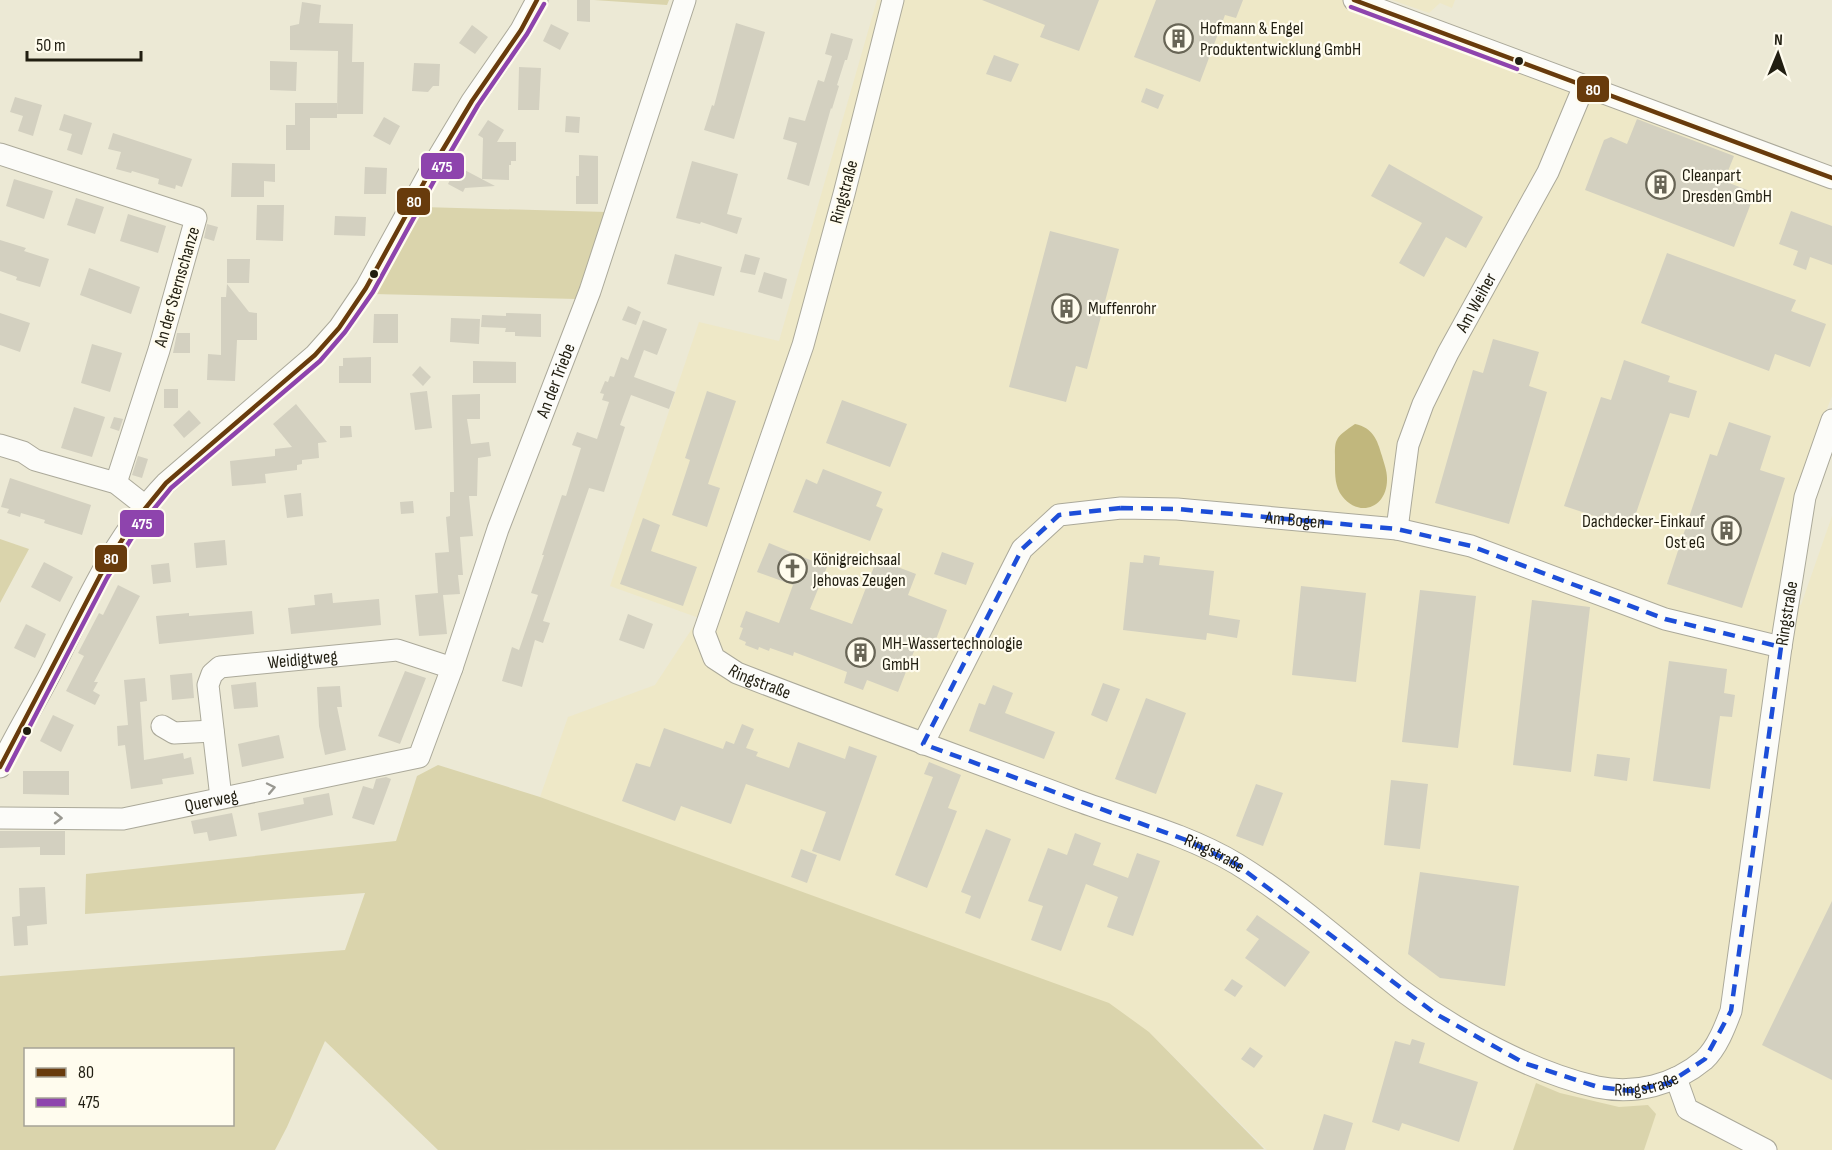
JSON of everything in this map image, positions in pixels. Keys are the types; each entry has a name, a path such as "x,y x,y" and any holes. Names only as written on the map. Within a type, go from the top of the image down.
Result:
{"street":[{"path":"0,767 100,574 144,505 166,483 315,355 339,328 366,288 433,166 472,101 520,30 537,0"},
{"name":"An der Triebe","path":"419,757 452,668 498,529 590,291 685,0"},
{"name":"Ringstraße","path":"893,0 803,345 704,632 714,658 737,673 1186,840 1236,864 1311,915 1406,993 1436,1014 1524,1063 1598,1087 1631,1091 1669,1083 1677,1078 1705,1059 1724,1030 1731,1011 1781,647 1805,497 1832,420"},
{"path":"1354,0 1832,178"},
{"name":"Am Weiher","path":"1397,529 1408,445 1423,404 1448,353 1548,172 1584,86"},
{"name":"An der Sternschanze","path":"0,154 196,218 159,350 116,483"},
{"path":"0,445 23,452 35,460 116,483 144,505"},
{"name":"Am Bogen","path":"923,744 1022,549 1059,515 1122,508 1177,509 1397,529 1471,546 1665,619 1781,647"},
{"name":"Weidigtweg","path":"221,798 208,685 212,674 220,667 397,650 452,668"},
{"path":"162,726 174,733 213,731"},
{"name":"Querweg","path":"0,818 123,819 419,757"},
{"path":"1677,1078 1687,1109 1766,1150"}],"highlighted area":[{"path":"1121,508 1177,509 1397,529 1471,546 1665,619 1781,647 1731,1011 1705,1059 1669,1083 1631,1091 1598,1087 1524,1063 1436,1014 1236,864 1186,840 923,744 1022,549 1059,515"}],"shaded area":[{"path":"594,0 669,0 667,5"},
{"path":"877,0 1379,0 1832,168 1832,396 1811,450 1779,598 1801,605 1832,516 1832,1150 1267,1150 1149,1032 902,929 540,797 568,717 655,685 699,618 610,586 699,322 779,341"},
{"path":"1392,0 1455,0 1452,8 1440,3 1429,13"},
{"path":"422,207 607,212 576,299 373,294"},
{"path":"1355,424 1366,428 1376,439 1387,475 1383,496 1378,503 1364,508 1349,503 1342,496 1335,477 1337,440"},
{"path":"0,539 29,549 0,603"},
{"path":"438,765 540,797 1109,1003 1149,1032 1264,1149 438,1150 325,1041 275,1150 0,1150 0,976 345,950 365,893 85,914 86,874 396,841 417,776"},
{"path":"1536,1083 1560,1093 1619,1107 1648,1105 1656,1114 1644,1150 1513,1150"}],"building":[{"path":"577,0 590,0 590,22 577,21"},
{"path":"982,0 1099,0 1079,51 1040,37 1045,25"},
{"name":"Hofmann & Engel Produktentwicklung GmbH","path":"1156,0 1243,0 1236,18 1225,15 1200,82 1134,57"},
{"path":"302,2 321,5 319,23 353,24 352,62 364,62 363,114 337,114 338,51 290,50 290,26 299,24"},
{"path":"736,23 765,32 734,139 704,130 712,105 714,106"},
{"path":"551,24 569,33 560,50 543,41"},
{"path":"472,25 488,37 475,54 459,43"},
{"path":"831,33 853,39 837,85 839,86 809,186 787,179 797,143 783,139 789,117 805,121 818,80 824,82 832,56 825,54"},
{"path":"994,55 1019,64 1011,82 986,74"},
{"path":"270,61 297,62 296,91 270,90"},
{"path":"414,63 440,64 439,86 433,86 428,92 412,91"},
{"path":"519,67 541,68 539,110 518,110"},
{"path":"1146,88 1164,95 1158,109 1141,102"},
{"path":"15,97 42,105 33,136 18,131 23,116 10,112"},
{"path":"295,103 337,103 337,118 310,118 310,150 286,150 286,125 295,125"},
{"path":"64,114 92,123 82,155 67,150 72,134 59,130"},
{"path":"566,116 580,117 579,133 565,132"},
{"path":"384,117 400,126 390,145 373,136"},
{"name":"Cleanpart Dresden GmbH","path":"1637,119 1734,156 1724,181 1755,193 1734,247 1585,190 1604,140 1611,137 1627,144"},
{"path":"488,120 504,130 497,142 516,142 516,161 511,161 509,165 509,180 482,179 483,138 478,135"},
{"path":"113,133 192,159 182,187 176,185 175,189 158,184 159,179 116,169 121,152 108,149"},
{"path":"579,155 598,156 598,204 576,204"},
{"path":"692,161 738,174 727,214 742,218 737,234 701,222 700,224 676,218"},
{"path":"232,163 275,164 275,182 264,181 264,197 231,197"},
{"path":"1389,164 1483,217 1466,248 1446,237 1424,277 1399,263 1422,223 1371,196"},
{"path":"457,166 495,186 465,188 463,192 448,184"},
{"path":"365,167 387,168 386,194 364,194"},
{"path":"14,179 53,191 44,219 6,206"},
{"path":"76,198 104,207 95,234 67,225"},
{"path":"257,205 284,205 283,241 256,240"},
{"path":"1791,211 1832,226 1832,265 1810,257 1806,270 1793,265 1798,251 1779,244"},
{"path":"128,214 166,226 158,253 120,241"},
{"path":"335,216 366,217 365,236 334,235"},
{"path":"207,224 218,227 214,241 204,238"},
{"name":"Muffenrohr","path":"1050,231 1119,249 1087,369 1076,366 1066,402 1009,387"},
{"path":"0,240 26,248 24,251 49,259 40,287 16,280 17,277 0,271"},
{"path":"1667,253 1796,300 1791,311 1826,324 1810,367 1775,354 1769,371 1641,323"},
{"path":"675,254 722,267 714,296 667,284"},
{"path":"745,254 760,258 755,275 740,272"},
{"path":"227,259 250,259 249,283 227,283"},
{"path":"89,268 140,287 131,314 80,295"},
{"path":"764,272 787,279 782,299 758,292"},
{"path":"227,284 249,312 257,313 257,340 237,340 235,381 207,380 208,354 221,355 221,297 226,297"},
{"path":"628,306 641,312 636,325 622,320"},
{"path":"0,313 30,323 20,352 0,345"},
{"path":"506,313 541,314 541,337 515,336 515,332 505,332 506,328 481,327 482,315 506,316"},
{"path":"374,314 398,314 398,343 373,343"},
{"path":"451,318 480,319 479,344 450,342"},
{"path":"643,320 667,329 657,355 644,350 634,377 675,392 669,409 631,395 620,425 625,427 604,492 589,488 543,621 550,623 543,643 535,640 522,687 502,681 512,647 519,650 538,595 531,593 544,555 542,555 562,495 566,496 581,448 572,445 577,432 597,439 609,402 602,400 604,394 600,393 605,381 608,382 610,376 614,377 621,357 628,360"},
{"path":"177,333 190,333 190,353 173,353"},
{"path":"1493,339 1539,352 1529,386 1547,392 1509,524 1435,503 1473,370 1483,373"},
{"path":"92,344 122,353 110,392 81,383"},
{"path":"371,357 371,383 339,383 339,366 343,366 343,358"},
{"path":"1624,360 1670,376 1668,382 1697,391 1689,418 1670,413 1631,528 1564,506 1601,397 1611,400"},
{"path":"473,361 516,362 516,383 473,383"},
{"path":"420,366 431,377 423,386 412,375"},
{"path":"164,389 178,389 178,408 164,408"},
{"path":"427,391 432,428 415,430 410,393"},
{"path":"707,391 736,401 708,484 720,488 707,527 672,515 690,460 685,458"},
{"path":"480,394 480,419 467,419 471,444 489,442 491,456 478,458 477,496 469,496 473,536 460,537 463,575 458,575 460,594 443,595 447,634 419,636 415,595 438,593 435,553 449,552 446,517 450,516 450,492 454,492 452,395"},
{"path":"842,400 907,424 890,467 826,443"},
{"path":"296,404 327,442 318,443 319,458 302,460 302,464 297,465 297,470 265,474 266,483 232,486 230,461 275,456 275,449 292,447 273,424"},
{"path":"74,407 105,417 92,457 61,448"},
{"path":"189,410 201,423 184,438 173,425"},
{"path":"114,417 123,419 119,431 110,428"},
{"name":"Dachdecker-Einkauf Ost eG","path":"1729,422 1771,436 1760,470 1785,478 1742,608 1667,584 1710,454 1717,456"},
{"path":"340,426 351,426 352,437 340,438"},
{"path":"138,456 148,459 142,478 132,475"},
{"path":"823,469 882,492 876,506 883,509 870,541 793,512 806,479 817,484"},
{"path":"10,478 91,505 82,535 44,523 45,520 21,513 20,517 7,513 9,509 1,507"},
{"path":"301,493 303,516 287,518 284,495"},
{"path":"413,501 414,513 401,514 400,502"},
{"path":"643,518 660,525 651,551 697,567 683,606 620,584"},
{"path":"225,540 227,565 196,568 194,543"},
{"path":"769,543 827,567 810,609 852,624 877,559 916,574 908,595 947,610 935,642 920,636 898,692 867,680 863,690 844,683 847,672 794,652 793,656 770,648 769,651 759,647 758,650 745,645 746,642 739,639 743,628 740,627 746,611 779,623 793,585 757,572"},
{"path":"942,552 974,563 966,585 934,574"},
{"path":"1144,555 1160,557 1159,565 1214,571 1209,615 1240,620 1237,638 1207,633 1206,640 1123,630 1130,562 1143,563"},
{"path":"44,562 73,577 60,602 31,587"},
{"path":"169,563 171,582 153,584 151,565"},
{"path":"118,585 140,596 94,682 98,682 93,691 100,695 95,705 66,691 84,656 78,653 99,613 103,615"},
{"path":"1301,586 1366,593 1356,682 1292,675"},
{"path":"1420,590 1476,596 1458,748 1402,742"},
{"path":"332,593 333,603 379,599 381,625 291,634 288,608 315,605 314,595"},
{"path":"1532,600 1590,607 1571,772 1513,765"},
{"path":"252,611 254,634 159,644 156,616"},
{"path":"628,614 653,624 644,649 619,640"},
{"path":"26,624 46,634 35,658 14,648"},
{"path":"1669,661 1727,669 1724,693 1735,695 1732,717 1720,716 1710,789 1653,781"},
{"path":"405,671 426,678 400,744 378,736"},
{"path":"192,673 194,698 172,700 170,675"},
{"path":"145,678 147,701 140,702 144,760 183,753 184,759 191,757 194,774 162,779 163,784 131,789 125,745 118,746 117,726 128,725 124,680"},
{"path":"256,682 258,707 234,709 231,685"},
{"path":"1103,683 1120,689 1107,722 1091,715"},
{"path":"993,685 1013,693 1005,713 1055,732 1044,759 969,731 979,703 985,705"},
{"path":"340,686 342,707 337,707 346,750 325,755 319,726 317,687"},
{"path":"1146,698 1186,713 1156,794 1115,779"},
{"path":"53,715 74,725 61,752 40,741"},
{"path":"742,724 754,729 746,748 758,752 756,756 789,768 798,742 845,759 849,746 877,756 840,861 812,851 826,812 746,784 731,824 681,806 675,821 622,801 636,763 650,767 664,728 723,749 726,741 734,744"},
{"path":"279,735 284,758 242,767 238,744"},
{"path":"1597,754 1630,758 1627,781 1594,776"},
{"path":"929,762 961,775 948,808 957,811 927,888 895,875 933,777 924,774"},
{"path":"23,771 69,771 69,795 23,794"},
{"path":"386,777 391,779 374,825 352,818 363,786 373,789 376,779"},
{"path":"1391,780 1428,784 1420,849 1384,845"},
{"path":"1256,784 1283,793 1263,846 1236,836"},
{"path":"329,793 333,815 261,831 258,813 304,804 303,798"},
{"path":"232,813 237,836 209,841 207,832 194,834 191,821"},
{"path":"986,829 1011,839 980,919 965,913 971,896 961,892"},
{"path":"0,831 65,831 65,855 40,855 40,847 0,848"},
{"path":"1075,833 1101,843 1093,865 1128,878 1137,853 1160,861 1133,936 1107,927 1118,897 1086,884 1061,951 1031,940 1043,906 1028,901 1048,848 1067,855"},
{"path":"801,849 817,855 807,883 791,877"},
{"path":"1420,872 1519,886 1505,986 1440,978 1408,954"},
{"path":"45,887 47,924 27,926 28,945 14,946 12,917 20,916 19,888"},
{"path":"1832,901 1832,1080 1762,1045"},
{"path":"1257,915 1310,952 1285,987 1245,958 1259,939 1246,930"},
{"path":"1232,979 1243,986 1235,997 1224,990"},
{"path":"1412,1039 1425,1043 1419,1063 1478,1082 1459,1142 1402,1123 1399,1131 1372,1122 1395,1041 1410,1045"},
{"path":"1250,1047 1263,1056 1254,1068 1241,1059"},
{"path":"1324,1114 1353,1123 1345,1150 1313,1150"}],"transit line":[{"name":"80","path":"0,767 101,574 130,527 166,483 315,355 339,328 366,288 433,166 472,101 521,30 537,0"},
{"name":"80","path":"1354,0 1832,178"},
{"name":"475","path":"7,770 107,578 136,531 171,488 320,361 345,332 373,292 478,105 527,34 544,4"},
{"name":"475","path":"1351,7 1517,69"}],"place":[{"name":"Hofmann & Engel Produktentwicklung GmbH","path":"1179,38"},
{"name":"Cleanpart Dresden GmbH","path":"1661,185"},
{"name":"Muffenrohr","path":"1067,308"},
{"name":"Dachdecker-Einkauf Ost eG","path":"1726,531"},
{"name":"Königreichsaal Jehovas Zeugen","path":"792,569"},
{"name":"MH-Wassertechnologie GmbH","path":"861,653"}]}
